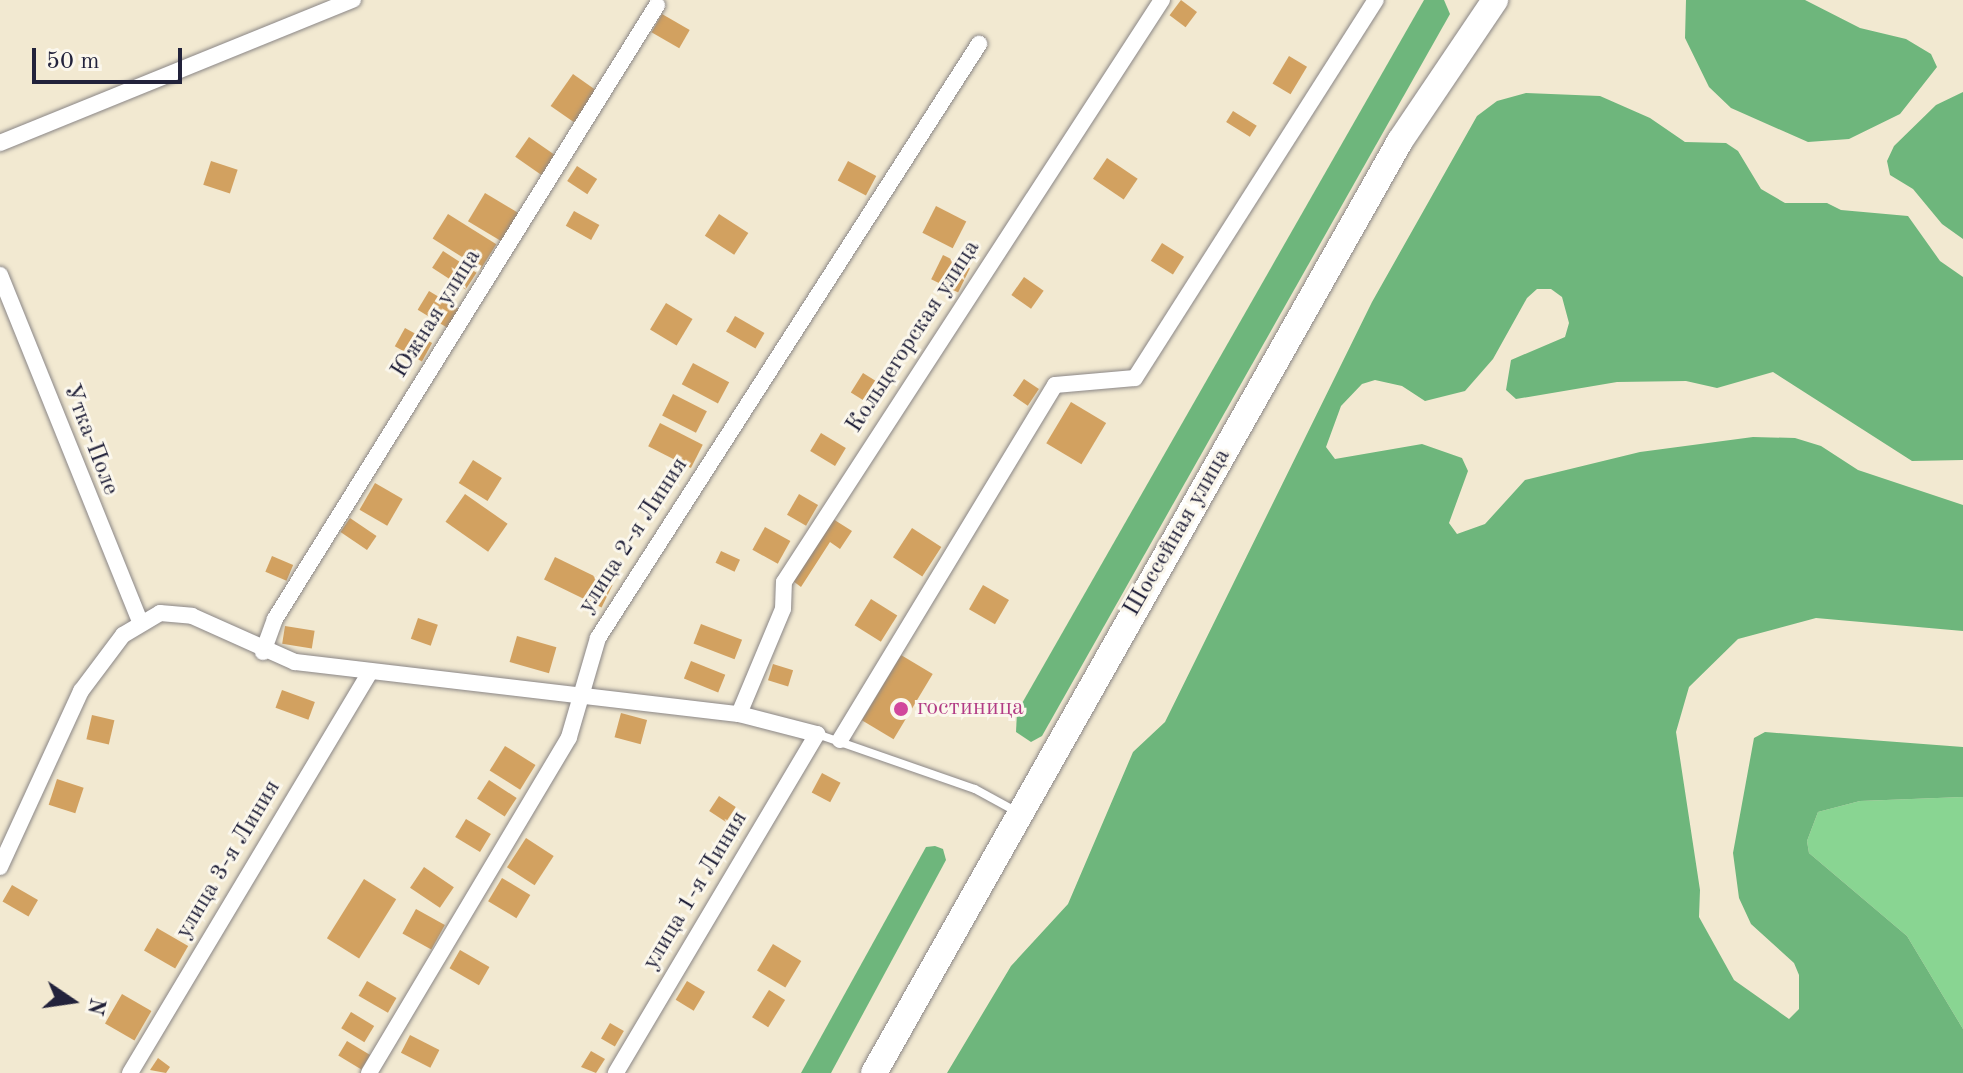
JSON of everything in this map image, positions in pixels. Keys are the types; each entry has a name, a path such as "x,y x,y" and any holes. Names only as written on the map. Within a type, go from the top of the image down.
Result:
{"main road":[{"name":"Шоссейная улица","path":"874,1073 1400,141 1495,0"}],"street":[{"path":"0,143 353,0"},
{"name":"Кольцегорская улица","path":"739,714 783,609 784,582 1162,0"},
{"path":"840,740 1055,385 1135,378 1376,0"},
{"name":"Южная улица","path":"263,652 275,619 657,5"},
{"name":"улица 2-я Линия","path":"369,1073 569,737 598,638 979,44"},
{"name":"Утка-Поле","path":"0,275 121,585 140,621"},
{"path":"0,867 81,691 123,635 140,621 160,613 192,616 263,652 295,662 739,714 817,734"},
{"name":"улица 3-я Линия","path":"130,1073 370,672"},
{"name":"улица 1-я Линия","path":"616,1073 817,734"}],"lane":[{"path":"817,734 975,789 1019,813"}],"green space":[{"path":"1424,0 1444,0 1450,14 1042,736 1031,742 1016,732 1017,712"},
{"path":"1686,0 1805,0 1860,28 1906,39 1931,54 1937,67 1900,114 1849,139 1808,142 1731,108 1709,87 1685,38"},
{"path":"1963,92 1963,239 1942,224 1913,189 1890,175 1887,161 1894,146 1936,105"},
{"path":"1526,93 1600,96 1650,118 1685,142 1726,143 1738,151 1761,189 1785,203 1827,203 1841,210 1908,216 1940,261 1963,277 1963,460 1912,461 1773,372 1717,388 1686,381 1617,382 1516,399 1506,390 1511,360 1565,337 1569,323 1562,297 1551,289 1537,289 1527,298 1493,359 1465,391 1425,401 1402,386 1375,380 1362,384 1341,406 1326,447 1335,459 1422,444 1462,458 1468,471 1449,523 1457,534 1485,524 1525,480 1640,452 1753,437 1795,438 1821,446 1858,470 1963,505 1963,631 1816,618 1738,639 1689,687 1676,732 1700,890 1699,917 1734,980 1789,1019 1799,1009 1799,975 1794,963 1751,924 1739,898 1733,853 1754,738 1765,732 1963,747 1963,797 1860,801 1818,812 1807,841 1809,853 1907,936 1963,1029 1963,1073 947,1073 1011,966 1068,904 1133,752 1165,722 1372,302 1477,116 1497,101"},
{"path":"1963,797 1963,1029 1907,936 1809,853 1807,841 1818,812 1860,801"},
{"path":"926,847 943,849 946,860 831,1073 801,1073"}],"building":[{"path":"1181,0 1197,12 1186,27 1170,15"},
{"path":"662,14 690,30 679,48 652,32"},
{"path":"1289,56 1307,67 1291,94 1273,83"},
{"path":"573,74 597,91 574,123 551,106"},
{"path":"1233,111 1257,126 1250,137 1226,122"},
{"path":"529,137 555,155 541,175 515,157"},
{"path":"1107,158 1138,179 1124,199 1093,179"},
{"path":"211,161 238,170 230,193 203,185"},
{"path":"848,161 876,176 866,195 838,180"},
{"path":"577,166 597,179 587,194 567,181"},
{"path":"485,193 518,213 501,241 468,221"},
{"path":"936,206 966,221 953,248 922,233"},
{"path":"574,211 599,225 591,240 566,226"},
{"path":"448,214 496,244 481,269 433,239"},
{"path":"719,214 748,233 734,255 705,236"},
{"path":"1162,243 1184,257 1173,275 1151,261"},
{"path":"443,251 477,273 466,290 432,268"},
{"path":"943,255 970,268 958,292 931,279"},
{"path":"1024,277 1044,291 1031,309 1011,295"},
{"path":"429,291 459,309 448,328 418,310"},
{"path":"666,303 693,319 677,346 650,330"},
{"path":"735,316 764,333 755,349 726,332"},
{"path":"405,328 432,343 422,361 395,346"},
{"path":"693,363 729,382 718,403 682,384"},
{"path":"863,373 887,388 875,407 851,393"},
{"path":"1024,379 1039,389 1028,406 1013,396"},
{"path":"673,394 707,411 696,433 662,415"},
{"path":"1071,402 1106,423 1081,464 1046,443"},
{"path":"660,423 703,445 691,468 648,446"},
{"path":"821,433 846,448 835,466 810,451"},
{"path":"473,460 502,478 488,501 459,483"},
{"path":"375,483 403,499 387,526 360,510"},
{"path":"465,494 508,524 488,552 445,522"},
{"path":"799,494 818,505 806,526 787,515"},
{"path":"350,518 377,536 367,550 340,532"},
{"path":"833,519 852,531 840,549 830,542 801,587 793,581"},
{"path":"765,527 790,541 778,564 752,550"},
{"path":"912,528 941,547 922,576 893,557"},
{"path":"721,551 740,560 735,572 716,563"},
{"path":"272,556 293,565 287,581 265,572"},
{"path":"555,557 613,585 602,608 544,579"},
{"path":"983,585 1009,600 995,624 969,609"},
{"path":"871,599 897,615 881,642 855,625"},
{"path":"418,618 438,625 431,646 411,639"},
{"path":"701,624 742,640 735,659 693,644"},
{"path":"285,626 315,631 312,648 282,644"},
{"path":"517,636 556,647 549,673 510,662"},
{"path":"901,655 933,674 894,739 862,720"},
{"path":"691,661 725,675 718,692 684,679"},
{"path":"773,664 793,670 788,686 768,680"},
{"path":"282,690 315,702 308,720 276,708"},
{"path":"621,713 647,720 641,744 615,737"},
{"path":"92,715 114,720 109,745 86,739"},
{"path":"505,746 536,765 520,790 490,771"},
{"path":"822,773 841,783 830,802 812,792"},
{"path":"57,779 84,788 75,813 49,805"},
{"path":"489,780 517,798 505,816 477,798"},
{"path":"719,796 736,807 726,822 709,811"},
{"path":"466,819 491,834 480,852 455,837"},
{"path":"526,838 554,856 535,885 507,867"},
{"path":"424,867 454,887 440,908 410,888"},
{"path":"502,878 530,895 516,918 488,901"},
{"path":"364,879 396,899 359,959 327,938"},
{"path":"12,885 38,900 28,916 2,901"},
{"path":"416,909 445,925 431,949 402,933"},
{"path":"157,928 188,946 175,969 144,951"},
{"path":"773,944 801,961 785,988 757,971"},
{"path":"460,950 489,967 479,985 449,968"},
{"path":"367,981 396,998 388,1013 358,996"},
{"path":"687,981 705,992 694,1011 676,1000"},
{"path":"769,990 785,1000 768,1027 752,1017"},
{"path":"122,994 151,1011 134,1040 105,1023"},
{"path":"351,1012 374,1026 364,1042 341,1028"},
{"path":"610,1023 624,1031 615,1047 601,1039"},
{"path":"410,1035 439,1050 430,1068 401,1053"},
{"path":"347,1041 370,1055 361,1069 338,1056"},
{"path":"591,1051 605,1059 596,1073 581,1067"},
{"path":"158,1058 170,1067 166,1073 150,1070"}],"place":[{"name":"гостиница","path":"901,709"}]}
